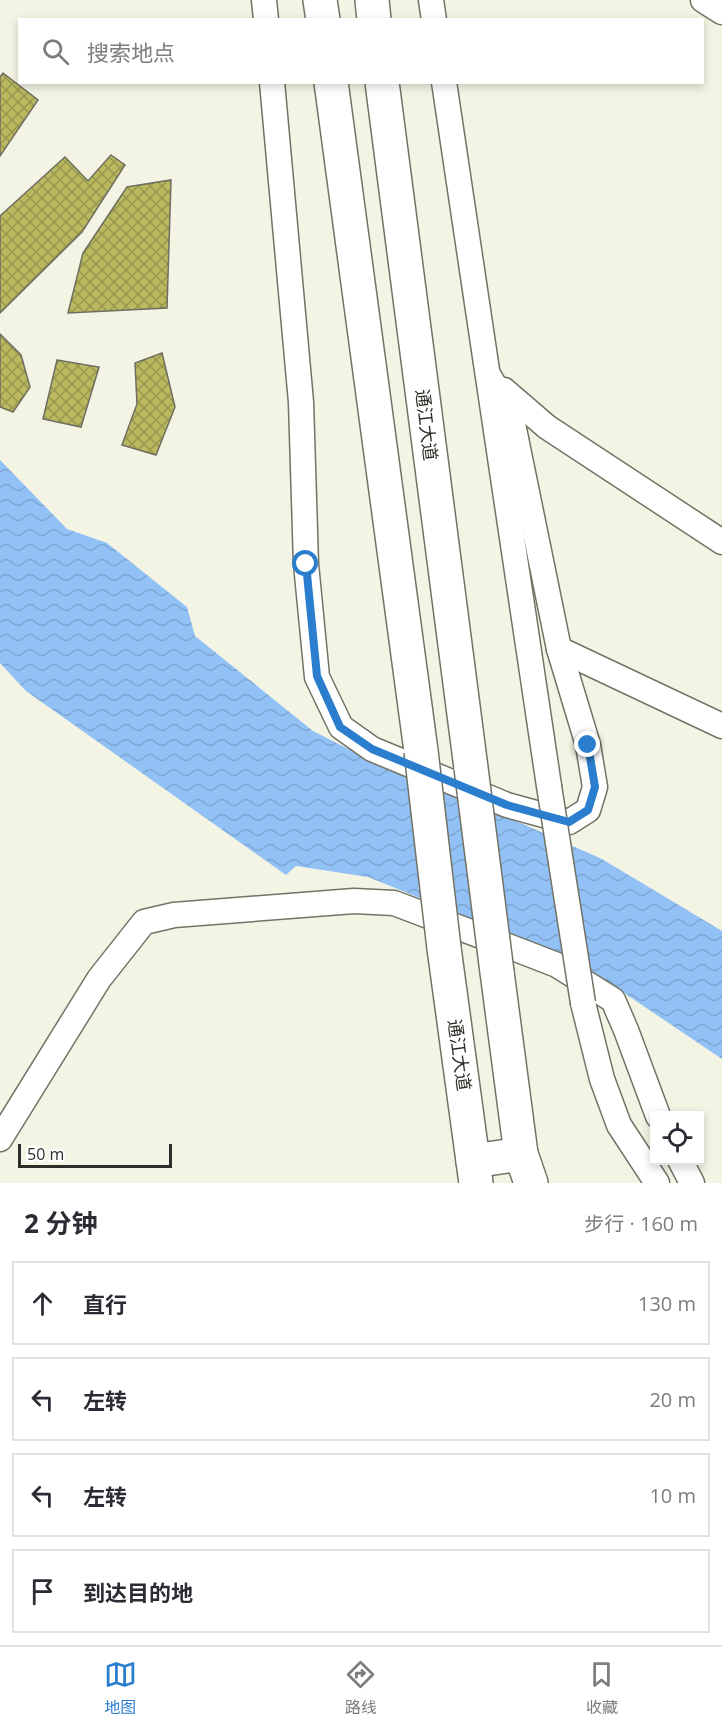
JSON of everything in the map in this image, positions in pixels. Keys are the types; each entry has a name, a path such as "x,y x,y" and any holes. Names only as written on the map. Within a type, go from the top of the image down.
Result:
{"highway":[{"path":"320,0 323,18"},
{"path":"372,0 374,18"},
{"name":"通江大道","path":"332,84 475,1172"},
{"name":"通江大道","path":"382,84 498,972 526,1169"},
{"path":"475,1172 526,1169"}],"street":[{"path":"264,0 266,18"},
{"path":"431,0 434,18"},
{"path":"704,0 722,12"},
{"path":"272,84 301,402 306,564 317,676 340,727 372,749 507,805 569,822 588,810 595,787 588,745 559,649 511,414 489,376"},
{"path":"444,84 549,786 584,1003 602,1078 619,1125 657,1183"},
{"path":"489,376 547,427 722,542"},
{"path":"559,649 722,726"},
{"path":"0,1139 99,979 144,922 174,915 354,902 394,903 526,952 557,965 613,1000 656,1111"},
{"path":"682,1165 692,1183"}],"water":[{"path":"0,460 67,529 107,543 187,607 195,636 313,731 394,772 523,824 602,859 722,931 722,1059 593,972 546,949 368,877 296,866 286,875 26,691 0,663"}],"building":[{"path":"3,73 38,100 0,156 0,77"},
{"path":"111,155 125,165 82,232 0,313 0,216 65,157 88,181"},
{"path":"171,180 167,308 68,313 83,253 127,187"},
{"path":"0,334 21,355 30,387 13,412 0,407"},
{"path":"162,353 175,407 156,455 122,445 137,404 135,363"},
{"path":"57,360 99,367 81,427 43,419"}],"route":[{"path":"306,564 317,676 340,727 372,749 507,805 569,822 588,810 595,787 588,745"}]}
